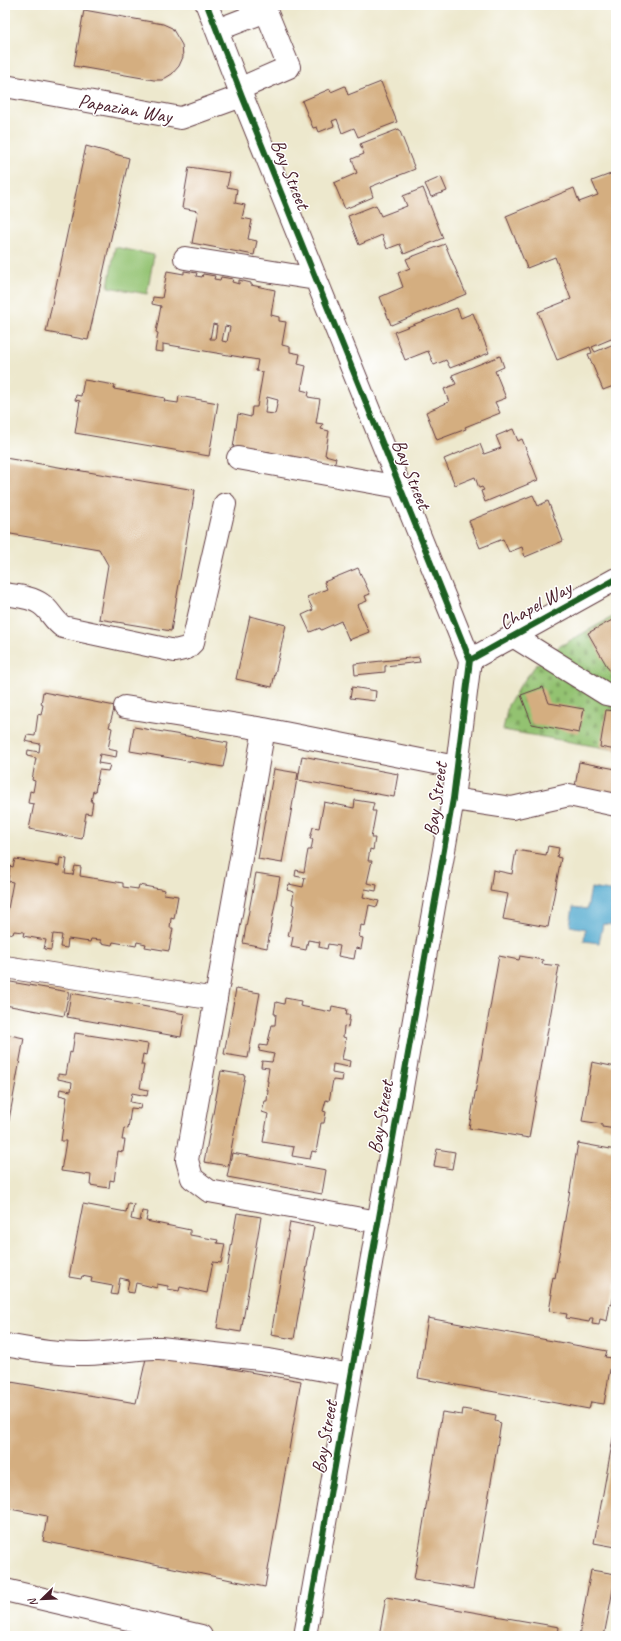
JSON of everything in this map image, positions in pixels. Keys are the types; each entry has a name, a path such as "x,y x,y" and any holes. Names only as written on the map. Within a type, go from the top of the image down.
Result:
{"street":[{"name":"Bay Street","path":"207,5 240,92 470,660 453,799 306,1636"},
{"name":"Papazian Way","path":"5,86 181,118 240,92 288,67 266,11 217,30"},
{"path":"185,258 316,279"},
{"path":"238,458 399,487"},
{"path":"5,594 35,600 43,605 55,622 63,627 175,651 187,648 193,642 224,504"},
{"name":"Chapel Way","path":"470,660 616,578"},
{"path":"513,636 606,694 616,696"},
{"path":"125,707 264,729 456,767"},
{"path":"264,729 187,1160 192,1178 209,1192 378,1222"},
{"path":"453,799 512,808 569,795 616,805"},
{"path":"5,967 216,999"},
{"path":"5,1345 46,1353 90,1354 146,1347 160,1348 269,1360 351,1375"},
{"path":"5,1590 201,1636"}],"green space":[{"path":"115,247 154,255 147,294 108,287"},
{"path":"616,615 616,750 503,730 508,705 519,687 536,665 560,646"}],"water":[{"path":"591,888 616,892 611,925 603,924 599,943 584,941 585,929 570,926 573,907 587,909"}],"building":[{"path":"84,10 163,24 172,28 182,45 183,57 179,66 172,74 162,80 154,80 74,66"},
{"path":"381,82 397,122 358,137 354,128 342,133 337,119 332,121 334,126 319,132 317,127 313,128 302,101 330,89 331,92 345,86 348,95"},
{"path":"399,129 415,169 370,187 373,197 345,209 334,183 357,173 352,159 364,154 360,144"},
{"path":"86,146 129,158 88,340 46,332"},
{"path":"189,167 230,173 227,187 237,189 235,203 245,205 242,218 252,220 248,239 257,241 254,255 192,243 198,211 182,208"},
{"path":"616,172 616,337 592,347 595,352 616,343 616,385 603,390 588,354 592,353 590,347 557,360 538,312 571,299 555,257 527,268 506,216 574,188 579,202 598,195 592,181"},
{"path":"441,177 447,191 431,197 425,184"},
{"path":"423,188 443,238 404,254 400,244 387,249 382,235 359,245 348,216 376,205 381,216 407,206 403,196"},
{"path":"445,244 466,294 391,325 380,297 403,287 398,273 410,268 406,259"},
{"path":"167,271 184,274 184,271 197,273 196,276 202,277 203,274 215,276 214,279 220,280 221,277 233,279 232,282 239,284 239,280 251,283 251,285 275,290 271,315 279,317 279,321 286,322 282,345 290,347 290,352 300,354 298,364 306,366 301,390 309,392 308,397 320,399 316,423 323,424 321,429 329,431 325,455 336,458 334,466 270,455 270,452 261,451 261,453 233,448 238,414 251,417 252,407 257,407 263,372 256,371 258,360 163,344 163,352 155,351 158,333 156,332 161,306 152,304 153,297 162,298","holes":["213,324 217,325 215,339 210,339","225,326 230,327 227,342 222,341","267,397 278,400 275,414 265,413"]},
{"path":"457,308 461,318 473,313 489,353 450,368 446,360 434,365 428,351 405,360 394,332"},
{"path":"500,356 504,367 495,371 506,398 495,402 500,413 465,427 466,429 437,440 426,412 449,402 444,389 456,384 452,375"},
{"path":"84,380 115,385 114,389 165,398 164,401 178,403 179,396 218,403 209,456 75,433 80,401 75,400 76,395 81,396"},
{"path":"513,429 518,441 522,439 538,480 485,502 481,491 484,490 482,487 479,488 475,477 455,485 444,459 480,444 484,454 501,448 496,436"},
{"path":"5,458 195,490 171,631 99,619 108,565 99,549 5,533"},
{"path":"533,495 538,506 548,501 563,541 525,557 522,547 509,552 503,539 480,548 469,521"},
{"path":"358,568 370,594 365,596 367,601 357,605 369,632 349,640 341,621 321,630 320,628 310,632 302,615 313,610 307,597 327,589 324,582"},
{"path":"250,616 286,625 272,687 236,679"},
{"path":"616,618 616,682 588,633"},
{"path":"419,657 420,662 385,666 385,672 355,675 354,664"},
{"path":"352,687 376,691 375,701 350,698"},
{"path":"543,687 549,703 584,709 579,733 532,724 521,695"},
{"path":"43,692 115,706 109,727 112,728 108,749 117,751 116,757 100,754 98,763 110,765 108,771 99,770 95,792 93,791 91,802 93,802 91,814 86,813 82,839 29,829 34,804 28,803 30,791 33,792 35,781 32,780 36,758 27,756 28,750 39,752 40,744 25,741 27,735 35,736 38,714 41,715 43,705 41,704"},
{"path":"606,710 616,711 616,750 600,747"},
{"path":"134,727 228,743 223,767 130,751"},
{"path":"302,756 398,774 394,797 298,780"},
{"path":"579,762 616,769 616,794 575,787"},
{"path":"274,769 298,773 282,863 258,859"},
{"path":"355,800 374,803 372,811 376,811 371,838 375,838 373,850 370,849 368,861 372,861 367,883 377,885 376,891 365,889 363,897 379,901 377,907 369,905 365,926 361,925 359,937 363,938 361,949 356,948 354,959 338,956 340,946 328,944 327,949 319,947 320,942 308,940 306,950 291,947 293,937 288,936 293,913 294,905 292,904 294,892 287,890 289,884 303,887 305,878 295,876 296,870 304,872 308,850 311,850 313,839 310,839 313,827 319,828 324,802 354,808"},
{"path":"548,846 559,848 557,857 561,858 548,927 503,919 508,894 490,891 493,870 512,874 516,850 546,855"},
{"path":"60,858 67,859 65,874 73,875 75,866 81,867 80,876 123,883 123,887 138,889 139,885 165,890 164,894 178,896 174,919 171,918 170,928 173,928 169,951 145,947 146,944 137,942 136,946 113,942 112,945 101,943 101,940 91,939 90,942 68,939 67,948 60,947 62,935 53,934 51,950 44,949 46,940 23,936 24,932 14,931 13,934 5,932 5,914 7,914 13,882 8,881 10,866 13,867 15,859 59,866"},
{"path":"256,873 280,877 267,948 243,943"},
{"path":"499,956 519,960 520,956 543,960 542,964 559,966 529,1138 469,1128"},
{"path":"5,981 69,992 64,1016 5,1005"},
{"path":"236,989 260,993 248,1058 224,1054"},
{"path":"71,993 185,1014 181,1037 67,1017"},
{"path":"285,998 301,1001 300,1006 331,1012 332,1006 347,1009 346,1015 350,1015 348,1027 344,1026 343,1037 346,1038 342,1059 350,1061 349,1067 333,1064 332,1073 343,1075 342,1081 333,1080 329,1101 326,1100 323,1111 326,1112 324,1123 321,1123 316,1152 312,1151 310,1159 292,1156 294,1147 263,1142 268,1114 262,1112 265,1101 267,1101 267,1081 269,1068 261,1067 262,1061 272,1062 274,1054 259,1051 260,1045 267,1046 272,1025 275,1025 276,1014 274,1014 276,1002 284,1004"},
{"path":"75,1033 148,1044 146,1055 143,1054 141,1065 144,1065 140,1088 148,1090 147,1096 132,1093 130,1102 141,1104 140,1109 131,1108 128,1129 124,1128 122,1140 125,1140 123,1152 118,1151 114,1181 110,1180 109,1188 90,1185 91,1175 61,1171 66,1141 61,1141 67,1097 59,1095 60,1089 71,1091 72,1082 58,1079 58,1074 66,1075 70,1052 72,1053"},
{"path":"5,1034 24,1038 6,1136 5,1136"},
{"path":"592,1062 616,1067 616,1129 602,1127 602,1124 582,1121"},
{"path":"221,1071 245,1075 228,1166 204,1162"},
{"path":"578,1143 616,1150 616,1283 607,1321 600,1319 599,1325 592,1324 593,1318 590,1318 589,1322 566,1318 567,1314 549,1311 552,1294 550,1294 553,1277 555,1278"},
{"path":"437,1149 455,1152 452,1169 434,1166"},
{"path":"232,1153 326,1170 322,1194 227,1177"},
{"path":"128,1203 134,1204 131,1219 140,1221 142,1211 148,1212 146,1221 190,1230 190,1235 218,1240 217,1243 225,1244 221,1263 213,1262 207,1293 180,1287 179,1291 168,1289 168,1286 157,1284 157,1288 136,1283 134,1293 127,1292 129,1280 120,1278 117,1295 111,1294 113,1286 91,1282 92,1278 82,1276 81,1279 69,1277 83,1204 126,1212"},
{"path":"237,1213 261,1217 241,1332 217,1328"},
{"path":"290,1222 314,1227 294,1339 271,1335"},
{"path":"428,1318 607,1351 605,1357 612,1358 604,1404 591,1402 589,1409 418,1378"},
{"path":"147,1354 301,1381 265,1587 43,1541 47,1516 5,1508 5,1381 136,1403"},
{"path":"463,1409 496,1415 495,1421 501,1423 473,1589 414,1579 442,1412 462,1415"},
{"path":"614,1433 616,1433 616,1547 594,1543"},
{"path":"591,1570 616,1574 604,1636 579,1636"},
{"path":"386,1597 559,1627 558,1636 379,1636"}],"cycle path":[{"path":"207,5 242,96 470,660 453,799 305,1636"},
{"path":"470,660 616,579"}]}
